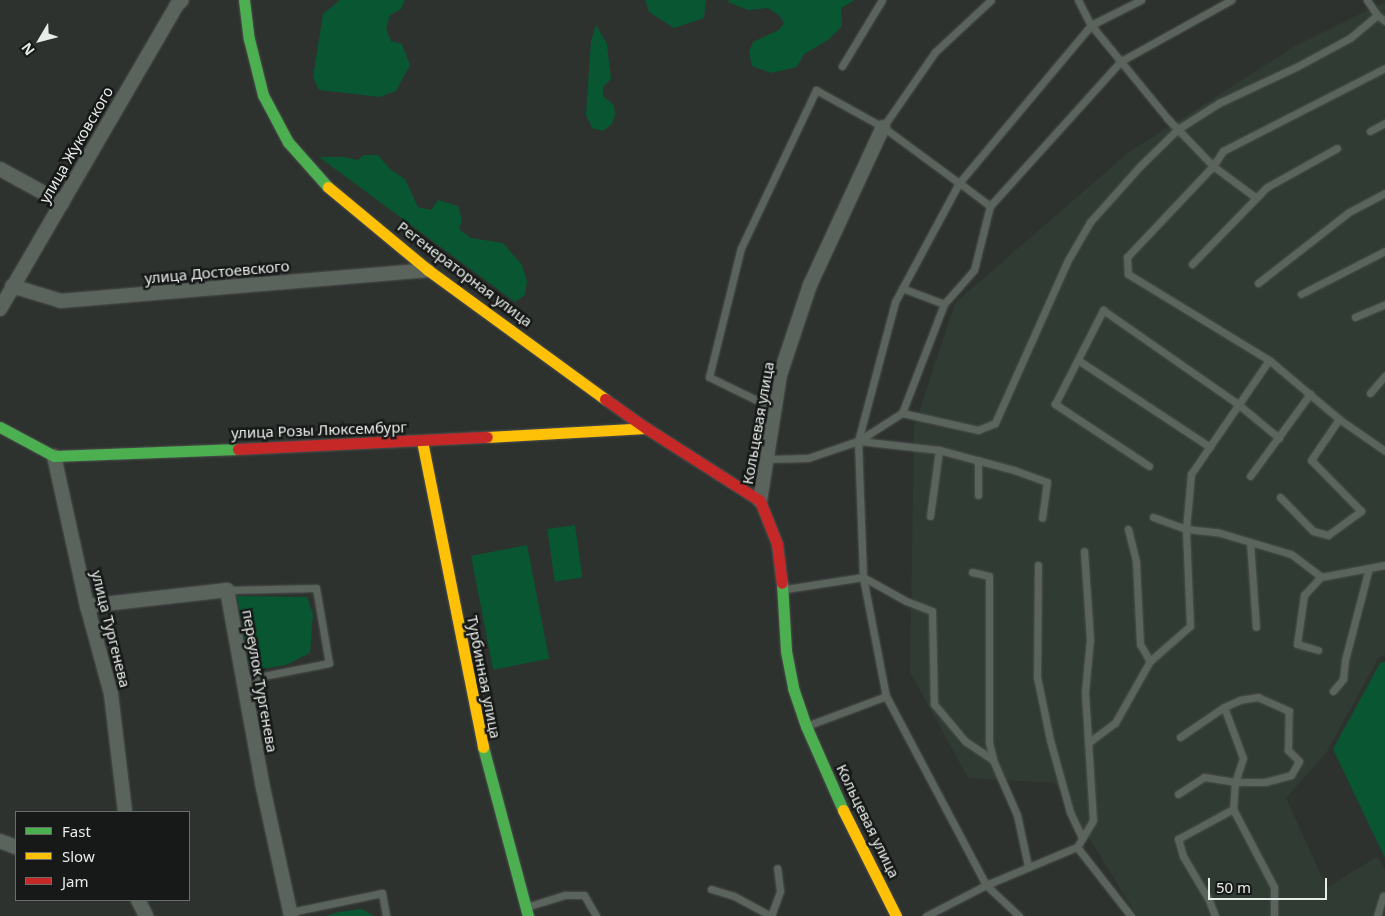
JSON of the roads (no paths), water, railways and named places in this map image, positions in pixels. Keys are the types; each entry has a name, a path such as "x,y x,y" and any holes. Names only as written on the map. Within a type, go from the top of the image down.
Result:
{"street":[{"name":"Регенераторная улица","path":"244,0 249,39 263,95 288,142 329,188 428,270 646,428 760,501"},
{"name":"улица Жуковского","path":"0,308 62,203 174,2"},
{"name":"Кольцевая улица","path":"883,127 810,285 780,375 760,501 777,544 783,589 786,651 793,688 806,726 841,805 896,916"},
{"path":"2,172 62,203"},
{"name":"улица Достоевского","path":"12,286 61,301 428,270"},
{"path":"0,426 54,456"},
{"name":"улица Розы Люксембург","path":"54,456 422,441 646,428"},
{"name":"Турбинная улица","path":"422,441 484,754 527,911"},
{"name":"улица Тургенева","path":"54,456 87,606 111,694 125,811"},
{"path":"87,606 227,590"},
{"name":"переулок Тургенева","path":"227,590 262,783 291,914"},
{"path":"0,841 15,847"},
{"path":"138,901 146,916"}],"lane":[{"path":"842,66 882,0"},
{"name":"Кольцевая улица","path":"883,127 935,52 991,0"},
{"path":"1078,0 1091,25 1178,129 1213,166 1255,197"},
{"path":"1019,916 986,885 886,696 863,577 858,441 895,302 959,184 1091,25 1141,0"},
{"path":"768,459 808,458 858,441 902,413 944,304 974,270 990,206 1121,61 1231,0"},
{"path":"1367,0 1377,15 1385,21"},
{"path":"902,413 978,430 996,423 1068,260 1090,222 1140,166 1178,129 1219,103 1298,66 1350,38 1377,15"},
{"path":"1385,68 1222,151 1213,166 1127,257 1128,274 1269,360 1339,419 1385,451"},
{"path":"775,409 709,377 741,248 816,90 883,127 990,206"},
{"path":"1370,131 1385,123"},
{"path":"1192,264 1255,197 1268,187 1337,148"},
{"path":"1258,283 1349,212 1385,193"},
{"path":"1301,294 1385,251"},
{"path":"902,288 944,304"},
{"path":"1355,317 1385,304"},
{"path":"1149,466 1055,404 1103,310 1239,404 1280,438"},
{"path":"1078,360 1210,447"},
{"path":"1088,743 1115,723 1150,661 1190,626 1186,529 1191,474 1269,360"},
{"path":"1370,393 1385,376"},
{"path":"1250,476 1280,438 1310,394"},
{"path":"1280,497 1313,531 1328,535 1360,511 1311,460 1339,419"},
{"path":"858,441 939,450 1047,482 1042,518"},
{"path":"930,516 939,450"},
{"path":"978,460 978,495"},
{"path":"1153,518 1186,529 1217,532 1290,554 1321,577"},
{"path":"1128,529 1136,562 1140,644 1150,661"},
{"path":"1250,542 1256,627"},
{"path":"926,916 986,885 1077,847 1093,820 1085,692 1090,639 1084,551"},
{"path":"1038,565 1037,677 1057,767 1070,812 1082,838"},
{"path":"1318,650 1297,644 1304,595 1321,577 1385,565"},
{"path":"1333,692 1343,679 1345,660 1369,568"},
{"path":"972,572 989,576 989,742 993,760 1017,815 1028,866"},
{"path":"783,589 863,577 906,601 932,611 934,704 965,741 993,760"},
{"path":"227,590 316,588 329,663 243,680"},
{"path":"806,726 886,696"},
{"path":"1178,794 1204,777 1236,782 1265,782 1291,775 1299,761 1288,750 1289,711 1258,696 1240,700 1224,707 1180,737"},
{"path":"1224,707 1243,758 1236,782 1233,808 1274,887 1274,916"},
{"path":"1215,916 1209,900 1183,856 1178,839 1233,808"},
{"path":"1077,847 1131,916"},
{"path":"712,889 734,896 771,916 780,891 777,868"},
{"path":"291,914 382,893 386,916"},
{"path":"527,911 565,895 584,895 596,916"},
{"path":"1377,916 1383,896"}]}
